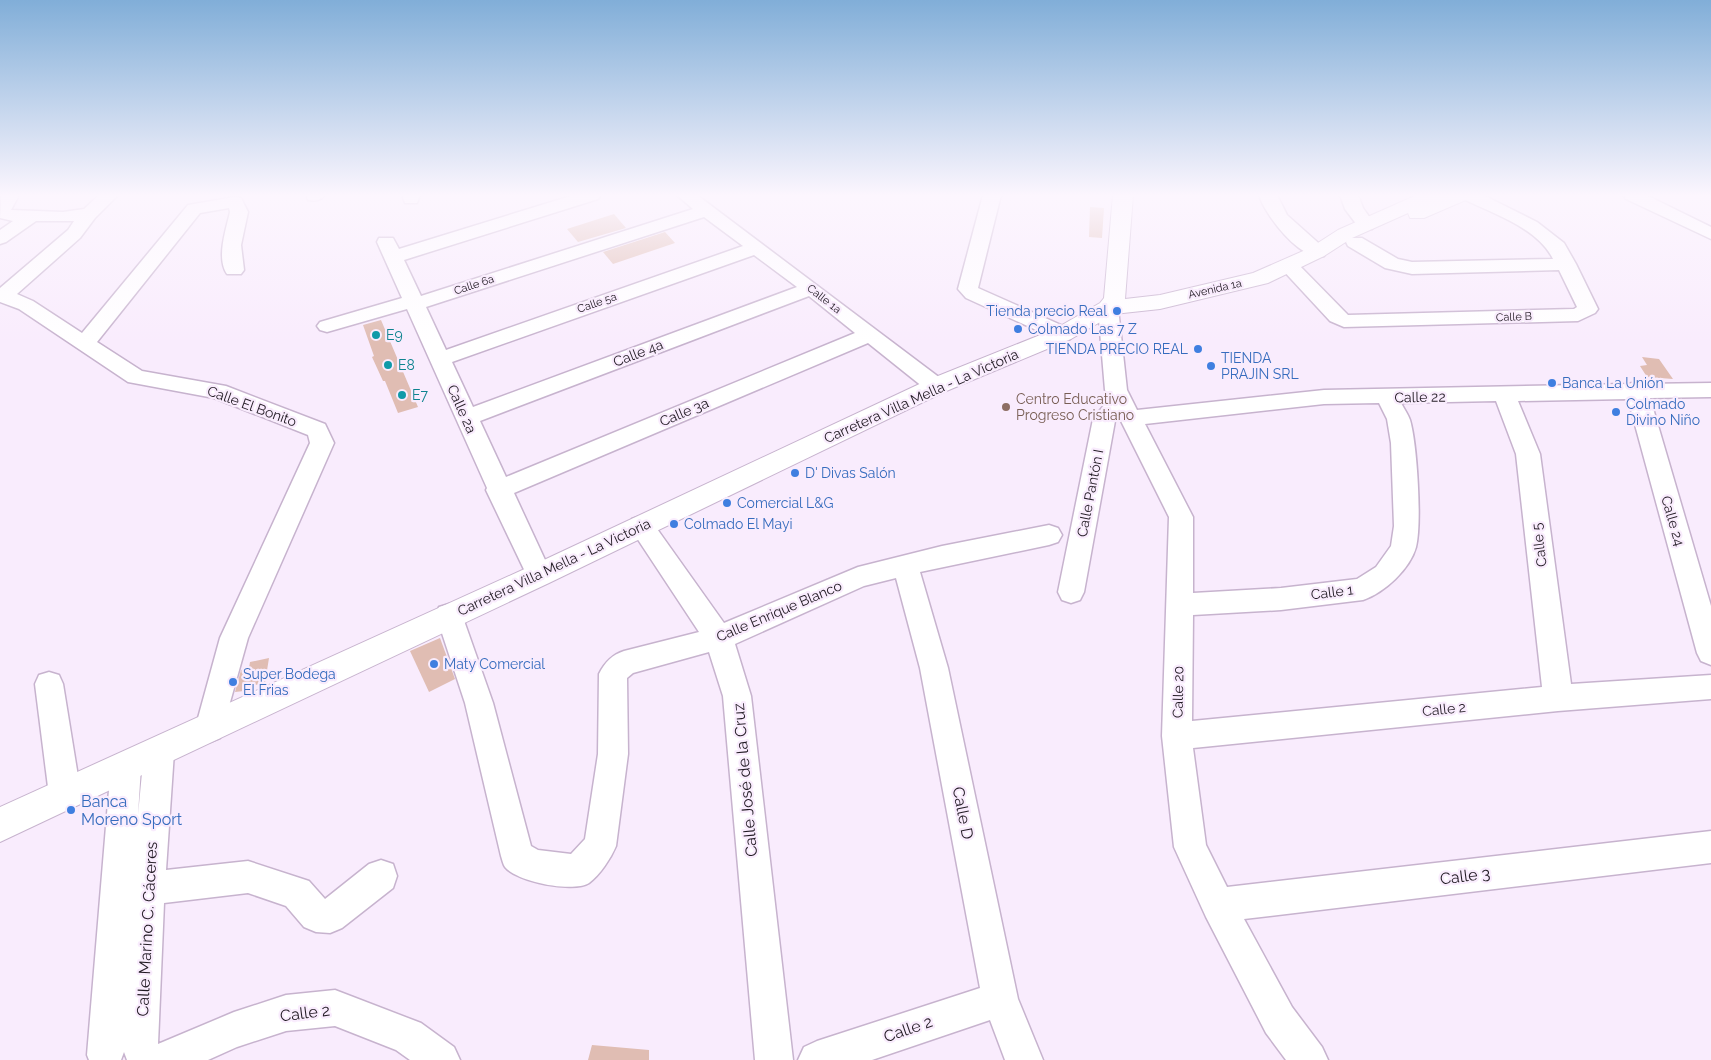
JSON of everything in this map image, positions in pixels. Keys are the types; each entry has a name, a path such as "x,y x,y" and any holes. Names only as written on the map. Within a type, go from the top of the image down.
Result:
{"main road":[{"path":"1108,308 1115,298 1119,244"},
{"name":"Avenida 1a","path":"1108,308 1160,302 1236,285 1288,266 1329,244"},
{"name":"Avenida 1a","path":"1318,252 1346,244"},
{"name":"Carretera Villa Mella - La Victoria","path":"0,825 210,729 449,615 539,575 936,386 1063,334 1108,308"}],"street":[{"name":"Calle El Bonito","path":"61,244 1,292 85,343 136,377 218,391 317,430 321,437 322,443 234,638 210,729"},
{"path":"85,343 164,244"},
{"path":"232,244 234,270"},
{"name":"Calle 2a","path":"406,244 389,249 498,490 539,575"},
{"name":"Calle 6a","path":"327,326 414,303 597,244"},
{"name":"Calle 1a","path":"750,244 810,288 936,386"},
{"path":"979,244 968,289 973,294 1063,334"},
{"path":"1308,244 1318,252"},
{"path":"1359,244 1392,264 1412,268 1566,264"},
{"name":"Calle B","path":"1288,266 1337,317 1352,322 1578,315 1588,309 1566,264 1553,244"},
{"name":"Calle 5a","path":"440,359 755,248"},
{"name":"Calle 4a","path":"466,418 810,288"},
{"name":"Calle 20","path":"1108,308 1116,390 1181,518 1177,736 1190,846 1218,905 1280,1020 1309,1060"},
{"name":"Calle 3a","path":"498,490 870,335"},
{"name":"Calle 24","path":"1636,390 1711,653"},
{"name":"Calle 22","path":"1126,409 1324,397 1711,390"},
{"name":"Calle 5","path":"1505,395 1528,454 1558,698"},
{"name":"Calle 1","path":"1179,605 1281,599 1363,589 1385,574 1403,548 1406,526 1403,444 1398,419 1387,397"},
{"name":"Calle Pantón I","path":"1071,592 1104,419 1126,409"},
{"name":"Calle José de la Cruz","path":"641,526 719,638 738,696 774,1060"},
{"name":"Calle Enrique Blanco","path":"449,615 479,703 517,856 532,866 578,871 600,846 613,754 613,674 624,663 719,638 858,577 905,565 1048,535"},
{"name":"Calle D","path":"905,565 934,668 1000,999 1024,1060"},
{"path":"49,684 65,795"},
{"name":"Calle 2","path":"1177,736 1558,698 1711,687"},
{"name":"Calle Marino C. Cáceres","path":"152,1056 148,888 159,752"},
{"path":"103,1058 126,766"},
{"name":"Calle 3","path":"1218,905 1711,847"},
{"path":"148,888 248,877 297,893 316,915 330,916 381,876"},
{"name":"Calle 2","path":"817,1060 1000,999"},
{"name":"Calle 2","path":"103,1058 124,1047 152,1056 286,1013 335,1008 408,1036 440,1060"}],"building":[{"path":"626,244 671,244 613,264 603,252"},
{"path":"381,320 418,407 398,413 385,381 383,381 372,357 374,356 363,325"},
{"path":"1642,357 1659,359 1673,379 1647,377 1640,366 1647,365"},
{"name":"Maty Comercial","path":"440,638 455,679 429,692 410,651"},
{"path":"269,658 265,683 245,687 244,691 235,692 241,670 249,668 250,662"},
{"path":"592,1045 649,1050 649,1060 588,1060"}],"place":[{"name":"Tienda precio Real","path":"1117,311"},
{"name":"Colmado Las 7 Z","path":"1018,329"},
{"name":"E9","path":"376,335"},
{"name":"TIENDA PRECIO REAL","path":"1198,349"},
{"name":"E8","path":"388,365"},
{"name":"TIENDA PRAJIN SRL","path":"1211,366"},
{"name":"Banca La Unión","path":"1552,383"},
{"name":"E7","path":"402,395"},
{"name":"Centro Educativo Progreso Cristiano","path":"1006,407"},
{"name":"Colmado Divino Niño","path":"1616,412"},
{"name":"D' Divas Salón","path":"795,473"},
{"name":"Comercial L&G","path":"727,503"},
{"name":"Colmado El Mayi","path":"674,524"},
{"name":"Maty Comercial","path":"434,664"},
{"name":"Super Bodega El Frias","path":"233,682"},
{"name":"Banca Moreno Sport","path":"71,810"}]}
